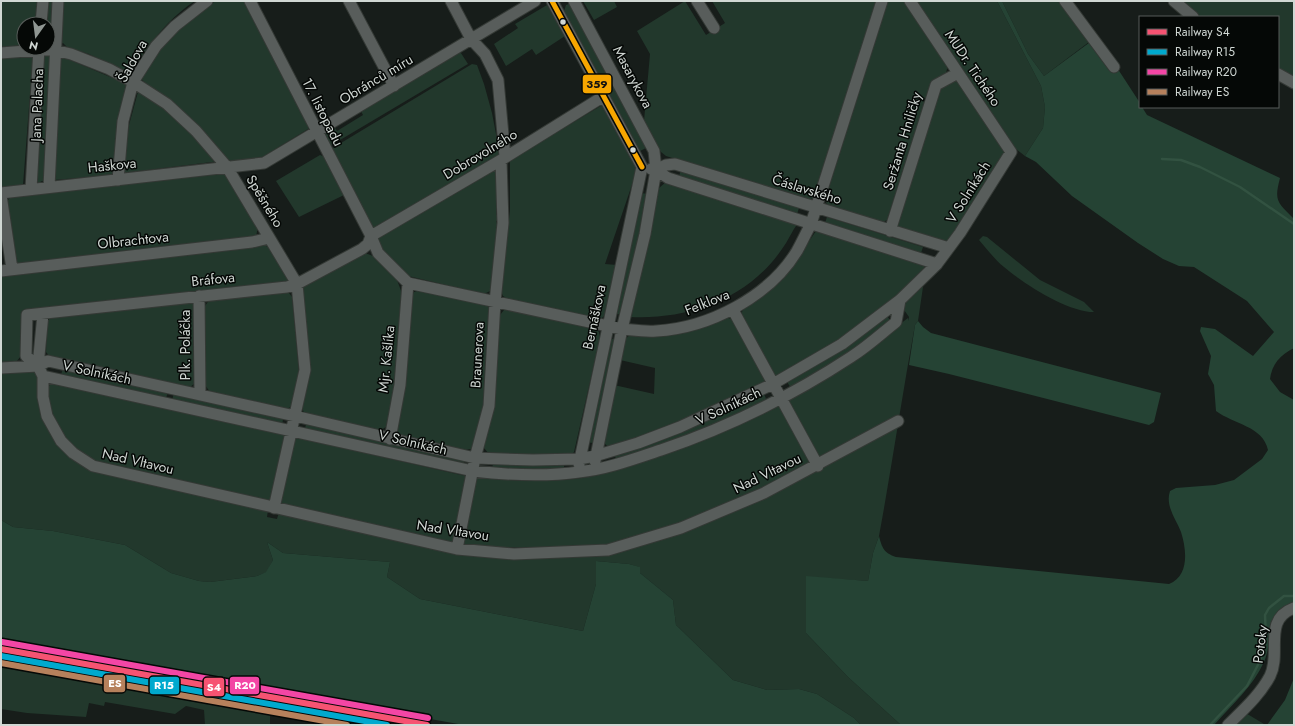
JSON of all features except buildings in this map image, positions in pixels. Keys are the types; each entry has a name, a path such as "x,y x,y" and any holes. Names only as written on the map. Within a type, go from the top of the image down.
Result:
{"street":[{"path":"42,16 43,1"},
{"name":"Jana Palacha","path":"56,26 58,1"},
{"name":"Šaldova","path":"118,180 123,121 133,82 156,46 174,26 200,4 207,1"},
{"name":"17. listopadu","path":"250,1 371,236"},
{"path":"349,1 394,86"},
{"name":"Braunerova","path":"451,1 471,39 485,54 498,80 503,158 503,223 495,302 489,406 475,458 456,549"},
{"name":"Obránců míru","path":"227,167 264,163 535,1"},
{"path":"552,1 642,167"},
{"name":"Masarykova","path":"574,1 654,150 656,170"},
{"path":"697,1 714,28"},
{"name":"Felklova","path":"408,283 622,329 655,332 686,327 733,310 772,281 797,252 811,224 882,1"},
{"name":"MUDr. Tichého","path":"910,1 1011,152"},
{"path":"1065,1 1114,67"},
{"path":"1174,1 1192,16"},
{"name":"Spěšného","path":"56,50 71,54 109,69 133,82 167,104 196,131 227,167 297,284 305,370 274,508"},
{"name":"Spěšného","path":"1,53 16,51"},
{"name":"Jana Palacha","path":"31,189 39,56"},
{"name":"Jana Palacha","path":"49,187 54,56"},
{"name":"Seržanta Hniličky","path":"890,231 936,85 958,73"},
{"path":"1279,74 1292,81"},
{"name":"Dobrovolného","path":"371,236 604,96"},
{"name":"V Solníkách","path":"38,366 48,361 200,394 475,458 504,460 579,459 595,456 680,427 773,384 842,344 900,300 937,264 1011,152"},
{"name":"Čáslavského","path":"656,170 666,165 675,164 949,248"},
{"name":"Haškova","path":"1,194 31,189 227,167"},
{"name":"Čáslavského","path":"642,167 656,170 668,178 937,264"},
{"name":"Bernáškova","path":"578,472 579,459 642,167"},
{"path":"595,469 595,456 622,329 645,234 656,170"},
{"path":"1,194 12,269"},
{"path":"371,236 378,253 408,283"},
{"name":"Bráfova","path":"42,314 297,284 362,249 368,244 371,236"},
{"name":"Olbrachtova","path":"1,271 252,242 269,238"},
{"name":"Mjr. Kašlíka","path":"390,439 400,385 408,283"},
{"name":"Plk. Poláčka","path":"199,296 200,394"},
{"name":"V Solníkách","path":"42,314 27,315 26,356 38,366 43,376 473,471 512,475 578,472 595,469 636,459 728,424 781,398 851,357 896,322 900,300"},
{"path":"733,310 773,384"},
{"path":"1,368 38,366"},
{"name":"Nad Vltavou","path":"43,376 43,397 50,423 61,441 73,453 93,466 456,549 514,554 608,550 681,528 764,493 818,466 898,421"},
{"name":"V Solníkách","path":"773,384 781,398"},
{"path":"781,398 818,466"},
{"name":"Potoky","path":"1228,725 1266,683 1271,674 1276,623 1281,615 1294,608"}],"green space":[{"path":"1,1 37,1 36,16 16,16 16,46 1,47"},
{"path":"47,1 195,1 174,17 161,31 143,56 132,75 89,54 67,47 63,43 56,45 56,16 46,16"},
{"path":"216,1 244,1 309,126 308,129 261,158 228,161 199,127 141,79 155,56 172,34 193,15"},
{"path":"583,1 614,1 617,7 594,20"},
{"path":"685,1 706,35 725,23 712,1 877,1 814,198 806,200 666,156 661,152 644,121 650,54 637,31"},
{"path":"888,1 904,1 948,65 946,73 931,83 887,220 881,223 828,206 825,200"},
{"path":"916,1 997,1 1041,86 1045,107 1043,128 1025,156 1016,149"},
{"path":"997,1 1002,1 1028,54 1044,76 1097,37 1139,101 1139,108 1143,108 1147,115 1280,178 1277,192 1278,201 1294,219 1294,348 1278,360 1275,364 1270,379 1280,392 1294,400 1294,604 1284,607 1278,612 1271,627 1267,653 1259,671 1242,695 1214,725 901,725 848,677 806,633 806,576 868,581 873,553 879,536 884,550 896,557 1169,584 1176,580 1180,575 1185,562 1183,539 1170,507 1170,491 1176,488 1215,485 1234,480 1262,459 1268,450 1265,442 1254,431 1216,411 1214,385 1208,374 1211,356 1200,331 1201,327 1215,329 1253,356 1274,332 1247,301 1194,267 1179,266 1163,259 1138,243 1072,196 1036,162 1025,156 1043,128 1045,107 1041,86"},
{"path":"1002,1 1062,1 1093,39 1044,76 1028,54"},
{"path":"1179,1 1294,1 1294,76 1279,71 1279,16 1197,16"},
{"path":"572,4 650,146 640,151 564,11 566,5"},
{"path":"547,5 565,36 536,55 532,49 506,66 494,44 518,28 515,24"},
{"path":"459,50 468,64 330,146 321,133 334,126 337,131 363,115 360,109"},
{"path":"1,56 33,56 23,185 1,188"},
{"path":"44,56 63,57 129,85 113,175 42,181 37,184"},
{"path":"472,64 477,65 484,84 492,113 500,155 372,231 331,149"},
{"path":"950,80 958,80 1004,148 1004,156 948,241 944,242 899,229 896,223 938,89"},
{"path":"138,92 165,108 220,161 123,173 129,125"},
{"path":"604,104 638,167 605,264 617,265 606,314 602,318 596,319 508,299 503,296 501,291 510,211 510,160"},
{"path":"320,155 325,157 344,195 299,217 276,181"},
{"path":"493,168 498,173 496,174 496,214 500,220 496,221 492,290 484,294 408,276 382,251 376,239 451,194 453,195 490,173"},
{"path":"681,170 799,208 797,214 679,176"},
{"path":"219,174 227,175 258,226 256,237 18,264 14,261 6,202 11,197"},
{"path":"666,182 798,223 784,246 768,266 752,281 734,293 715,303 695,310 673,315 630,317 659,188"},
{"path":"641,193 648,194 621,315 614,313"},
{"path":"827,217 923,247 921,253 825,223"},
{"path":"816,231 924,266 924,272 886,304 833,344 782,375 775,375 771,373 741,315 743,309 799,256"},
{"path":"983,236 987,237 1040,280 1084,302 1094,312 1083,311 1072,307 1034,289 1013,274 991,254 979,240"},
{"path":"263,245 269,247 290,281 23,310 21,356 16,362 1,364 1,275"},
{"path":"365,253 373,256 397,280 403,296 396,382 386,427 379,431 304,414 302,406 302,287"},
{"path":"921,286 923,287 918,321 915,325 879,536 873,553 868,581 806,577 806,633 848,677 901,725 861,725 854,718 817,694 799,689 767,690 733,680 676,625 673,600 640,573 639,567 629,564 596,561 596,584 583,631 420,599 387,577 390,562 283,553 267,542 273,560 267,572 257,576 210,582 199,581 171,573 125,545 53,531 13,527 1,520 1,373 29,369 36,373 43,412 60,445 60,448 70,457 74,456 89,467 111,472 113,476 128,479 131,477 184,489 187,492 202,495 205,494 259,506 268,510 267,517 277,519 279,512 287,514 289,512 335,525 338,523 391,535 394,538 411,542 415,540 469,554 525,556 529,559 545,558 548,555 599,551 605,553 613,552 622,549 609,544 561,549 469,546 96,462 67,440 55,423 51,413 47,388 53,382 461,475 528,481 561,480 594,476 614,471 682,448 717,434 783,401 847,362 908,318 908,321 909,317 902,307 902,304"},
{"path":"420,290 486,305 490,308 484,405 474,446 471,449 464,450 400,435 395,427 412,296 414,292"},
{"path":"284,292 289,293 292,297 299,372 292,405 289,408 284,409 210,392 205,385 205,306 210,299"},
{"path":"187,303 193,304 195,308 195,383 189,388 50,357 46,352 47,322 50,318"},
{"path":"511,309 596,329 599,332 600,338 574,452 570,456 489,454 484,448 500,315 504,310"},
{"path":"886,315 891,321 848,354 791,388 787,382"},
{"path":"726,317 731,319 735,325 764,377 764,382 685,422 609,447 605,444 602,438 614,385 654,394 655,368 620,360 625,339 630,335 657,336 705,327"},
{"path":"918,321 931,333 1161,393 1154,422 1149,425 909,365 915,325"},
{"path":"609,338 616,340 593,443 586,442"},
{"path":"63,368 168,392 166,398 61,375"},
{"path":"174,393 283,419 282,426 172,400"},
{"path":"764,394 767,401 711,428 616,461 615,455 691,427"},
{"path":"306,423 465,459 463,465 305,430"},
{"path":"493,463 533,466 564,464 564,471 492,470"},
{"path":"1,520 13,527 53,531 125,545 171,573 199,581 210,582 257,576 266,572 273,560 267,542 283,553 390,562 387,577 420,599 583,631 596,584 596,561 629,564 640,567 640,573 673,600 676,625 733,680 767,690 799,689 817,694 854,718 861,725 464,725 1,643"},
{"path":"1,662 270,710 270,725 205,725 204,710 186,706 175,714 105,702 104,706 89,703 86,717 27,713 1,709"},
{"path":"1294,678 1294,725 1267,725 1285,700"},
{"path":"1244,712 1264,724 1229,725"}],"waterway":[{"path":"1162,159 1181,160 1200,167 1240,187 1294,224"},
{"path":"1210,725 1247,686 1260,661 1266,638 1265,615 1269,608 1284,596 1294,596"}],"rail line":[{"name":"R20","path":"2,642 428,718"},
{"name":"S4","path":"1,649 427,725"},
{"name":"R15","path":"1,656 387,725"},
{"name":"ES","path":"1,663 347,725"}],"transit line":[{"name":"359","path":"552,1 642,167"}]}
